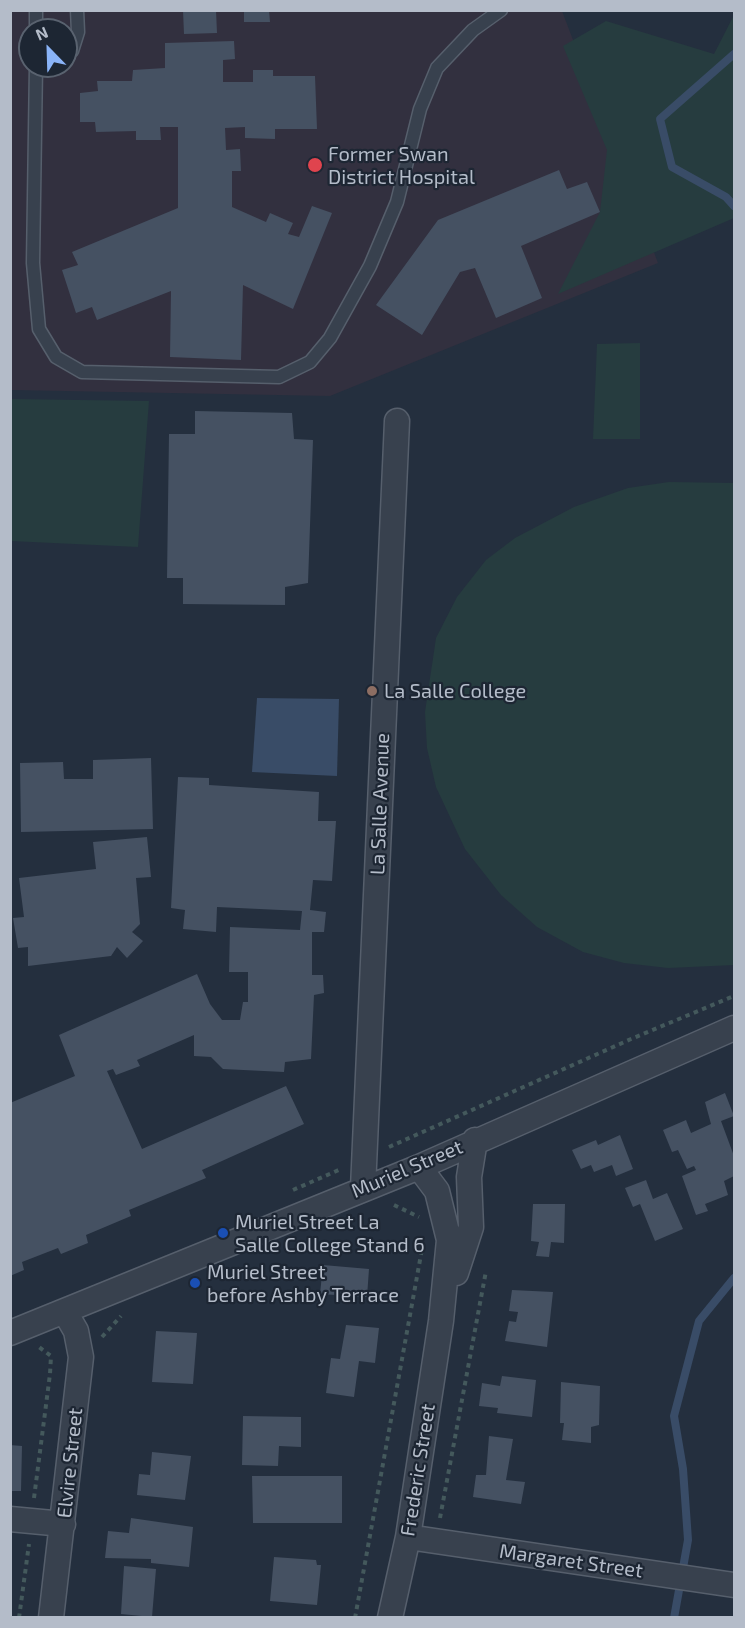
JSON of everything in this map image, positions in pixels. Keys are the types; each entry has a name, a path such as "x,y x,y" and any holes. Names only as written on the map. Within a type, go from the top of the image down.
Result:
{"street":[{"name":"La Salle Avenue","path":"363,1188 397,421"},
{"name":"Muriel Street","path":"10,1333 418,1167 735,1028"},
{"name":"Frederic Street","path":"441,1321 471,1227 469,1177 476,1140"},
{"name":"Frederic Street","path":"390,1617 408,1537 441,1321 449,1240 437,1191 418,1167"},
{"name":"Elvire Street","path":"51,1617 81,1357 76,1331 65,1312"},
{"path":"21,1520 63,1524"},
{"name":"Margaret Street","path":"408,1537 731,1584"}],"lane":[{"path":"36,78 33,263 39,329 56,357 82,372 279,377 310,362 330,338 370,266 397,202 420,109 437,68 473,30 501,10"}],"path":[{"path":"386,1208 396,1204 427,1222"},
{"path":"355,1617 423,1245"},
{"path":"438,1526 486,1271"},
{"path":"100,1342 105,1332 127,1311"},
{"path":"20,1617 21,1520 51,1356 33,1343"}],"shaded area":[{"name":"Former Swan District Hospital","path":"11,11 562,11 658,263 330,396 11,390"}],"green space":[{"path":"734,15 734,218 558,294 600,212 607,150 563,46 606,21 714,54"},
{"path":"640,343 640,439 593,439 597,344"},
{"path":"11,399 149,401 138,547 11,541"},
{"path":"669,482 734,483 734,965 668,968 624,963 583,952 537,927 501,895 465,849 436,787 427,748 425,712 436,638 457,597 486,560 515,538 574,507 628,488"}],"water":[{"path":"257,698 339,699 337,776 252,772"}],"building":[{"path":"183,10 216,10 217,33 184,34"},
{"path":"244,10 269,10 270,22 244,22"},
{"path":"234,41 235,59 223,60 223,82 253,82 253,70 273,70 273,76 315,76 317,129 275,129 275,139 245,138 245,127 225,128 226,150 240,149 241,171 232,171 232,207 266,222 270,213 293,223 288,234 299,237 312,206 332,213 293,309 243,285 241,360 170,357 171,291 97,320 92,307 76,313 62,270 78,265 72,252 178,208 178,127 160,127 161,140 136,140 136,131 96,132 95,122 80,122 80,93 98,91 97,81 132,81 133,70 165,68 165,43"},
{"path":"559,170 567,189 587,182 600,212 521,246 542,298 496,318 475,268 460,272 422,335 376,305 438,220"},
{"path":"195,411 292,413 294,439 313,440 308,583 285,587 285,605 183,604 183,578 167,578 169,434 195,434"},
{"path":"151,758 153,829 21,832 20,763 63,762 64,779 93,779 93,760"},
{"path":"178,777 209,778 209,785 319,792 318,821 336,821 332,881 313,880 310,910 326,912 324,932 312,932 312,975 323,975 324,993 314,995 311,1059 285,1062 284,1072 223,1069 211,1057 194,1056 194,1035 137,1060 140,1066 116,1075 113,1069 107,1071 142,1149 286,1086 304,1124 202,1170 206,1178 129,1210 131,1216 86,1235 88,1243 61,1254 58,1248 22,1262 24,1270 10,1276 10,1103 75,1076 59,1035 197,974 210,1004 222,1020 240,1020 243,1002 248,1002 248,972 229,972 230,927 300,930 302,911 217,907 216,932 183,929 185,910 171,908"},
{"path":"147,837 151,877 136,878 140,924 132,932 143,941 127,958 117,947 111,956 28,966 28,947 18,948 13,918 24,917 19,878 96,869 93,842"},
{"path":"725,1093 734,1116 721,1121 734,1156 734,1176 724,1181 728,1195 705,1204 708,1211 696,1215 682,1176 696,1170 694,1166 687,1169 678,1150 672,1152 663,1130 686,1120 691,1133 711,1124 705,1102"},
{"path":"620,1135 633,1169 616,1176 612,1165 594,1172 591,1165 581,1169 572,1150 596,1140 598,1145"},
{"path":"646,1180 653,1199 667,1193 683,1229 655,1241 640,1204 633,1207 625,1188"},
{"path":"533,1204 565,1204 564,1243 551,1242 549,1257 536,1256 539,1242 531,1241"},
{"path":"323,1265 369,1269 367,1297 320,1294"},
{"path":"512,1290 553,1292 547,1347 505,1341 509,1321 516,1322 518,1312 509,1311"},
{"path":"346,1325 379,1328 375,1363 359,1361 354,1397 326,1393 331,1358 340,1359"},
{"path":"156,1331 197,1333 193,1384 152,1382"},
{"path":"502,1376 536,1380 532,1417 497,1413 498,1408 479,1406 482,1383 500,1386"},
{"path":"561,1382 600,1386 599,1425 591,1427 591,1443 562,1440 564,1423 560,1423"},
{"path":"243,1416 301,1417 301,1447 279,1446 278,1466 242,1465"},
{"path":"489,1436 513,1439 506,1480 525,1482 521,1504 473,1497 476,1475 486,1475"},
{"path":"10,1445 22,1446 21,1491 10,1491"},
{"path":"152,1452 191,1456 185,1500 137,1495 139,1474 150,1475"},
{"path":"252,1476 342,1476 342,1523 253,1523"},
{"path":"131,1518 193,1527 189,1567 151,1563 151,1559 105,1558 108,1531 129,1533"},
{"path":"274,1557 316,1560 317,1565 321,1565 317,1605 270,1601"},
{"path":"124,1566 156,1569 152,1617 121,1614"}],"waterway":[{"path":"734,54 660,119 672,167 726,197 734,206"},
{"path":"674,1618 688,1540 683,1469 674,1416 699,1321 734,1278"}],"place":[{"name":"Former Swan District Hospital","path":"315,165"},
{"name":"La Salle College","path":"372,691"},
{"name":"Muriel Street La Salle College Stand 6","path":"223,1233"},
{"name":"Muriel Street before Ashby Terrace","path":"195,1283"}]}
